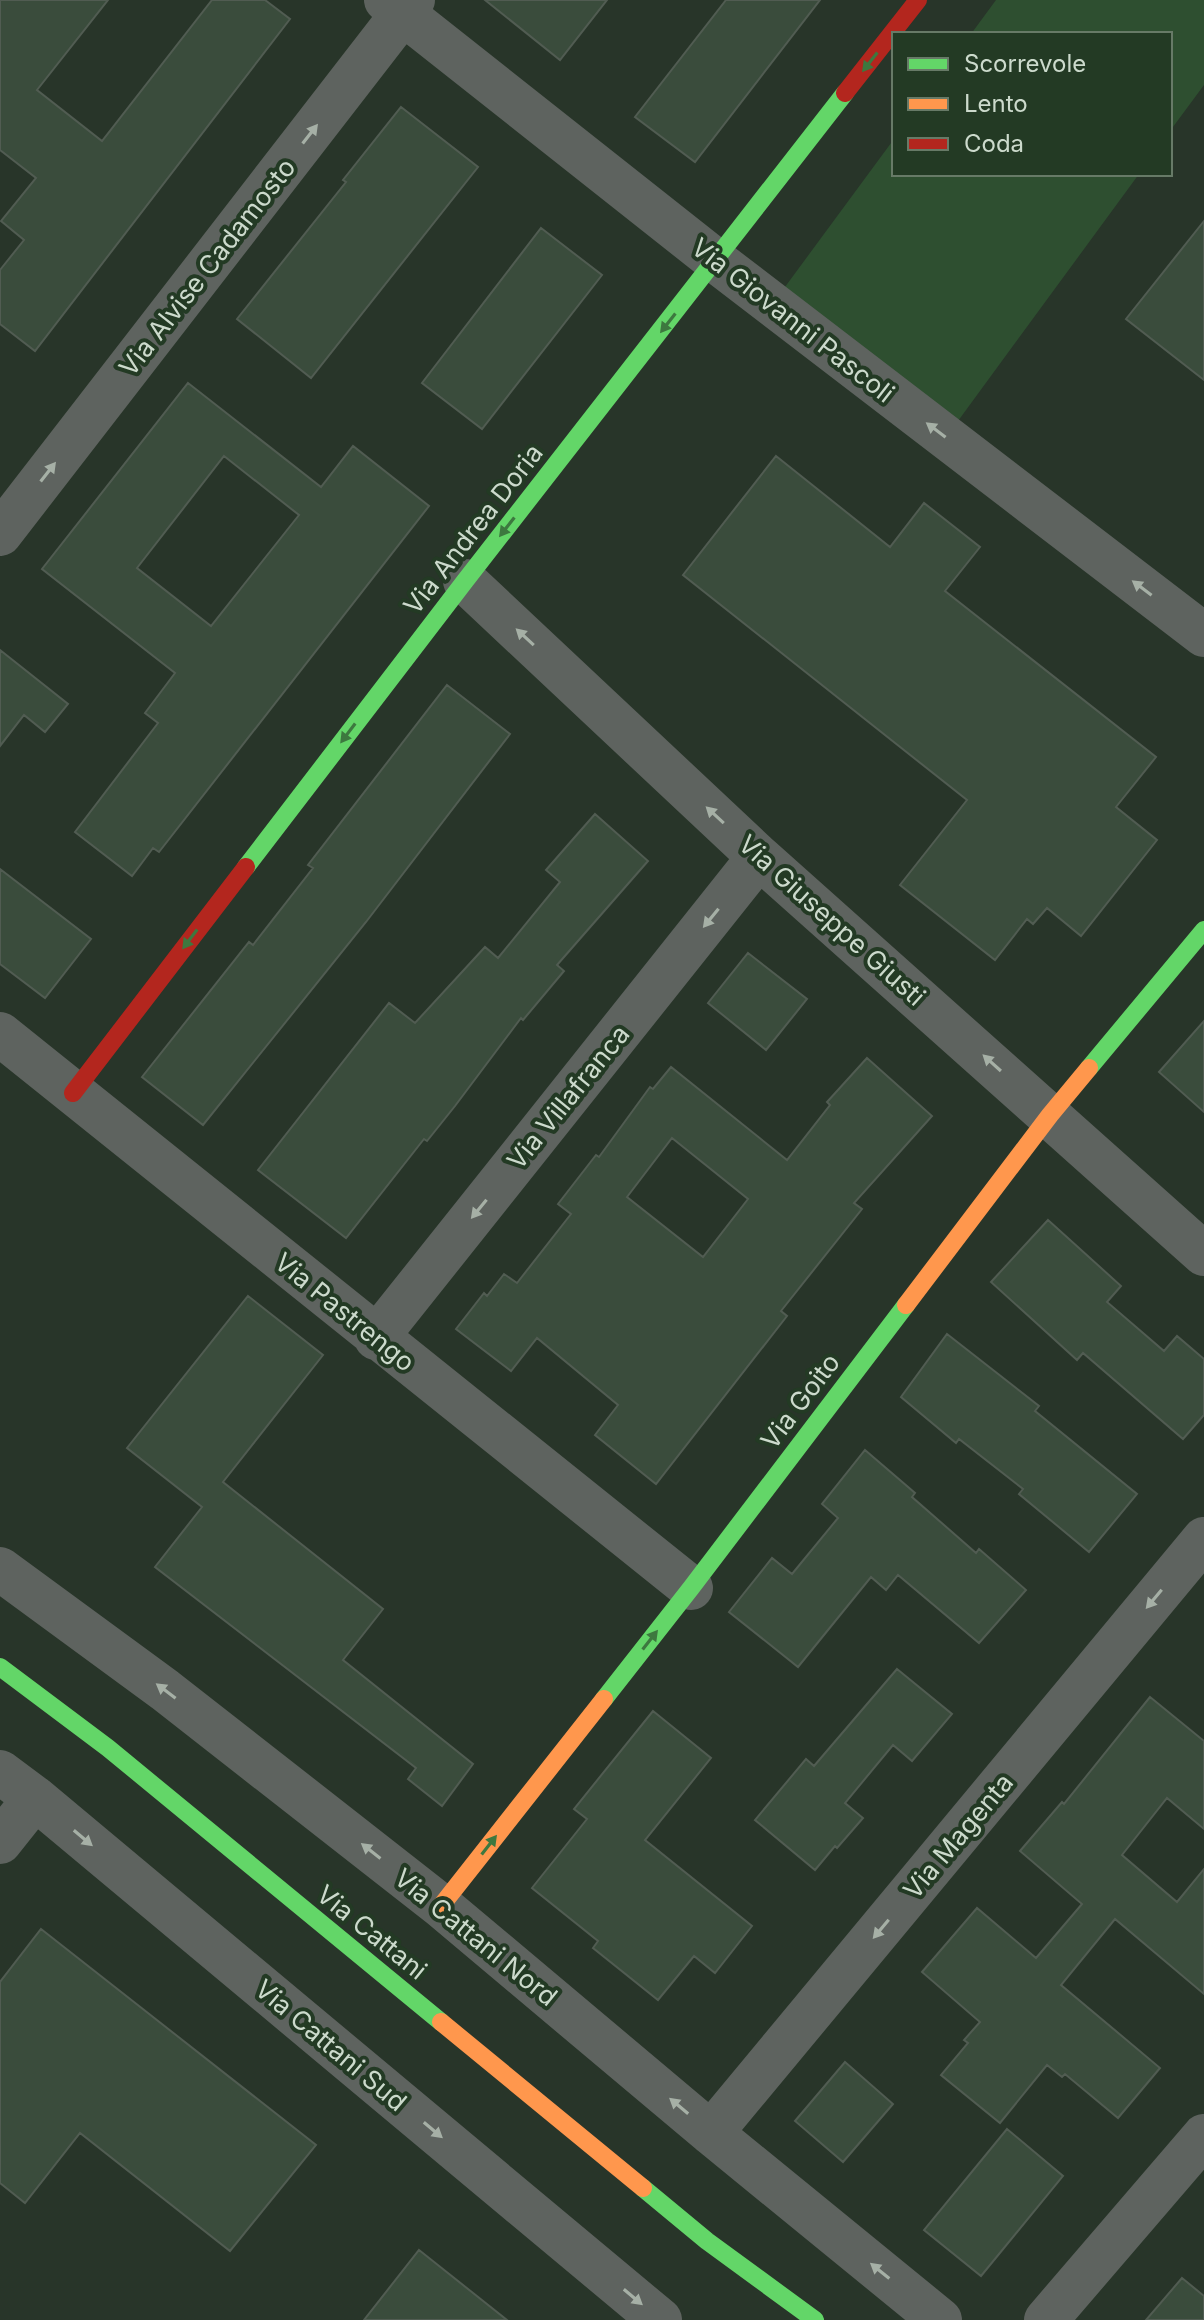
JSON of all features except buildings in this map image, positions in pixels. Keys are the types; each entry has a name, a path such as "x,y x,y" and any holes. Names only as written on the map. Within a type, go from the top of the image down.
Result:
{"street":[{"name":"Via Andrea Doria","path":"893,32 918,0"},
{"name":"Via Giovanni Pascoli","path":"401,4 716,261 1204,635"},
{"name":"Via Alvise Cadamosto","path":"0,534 401,4"},
{"name":"Via Andrea Doria","path":"73,1093 465,581 892,34"},
{"name":"Via Giuseppe Giusti","path":"465,581 759,857 1204,1254"},
{"name":"Via Villafranca","path":"376,1338 759,857"},
{"name":"Via Goito","path":"441,1906 691,1588 1050,1115 1204,930"},
{"name":"Via Pastrengo","path":"0,1034 691,1588"},
{"name":"Via Magenta","path":"711,2133 1204,1539"},
{"name":"Via Cattani Nord","path":"0,1569 165,1690 441,1906 940,2320"},
{"name":"Via Cattani","path":"0,1667 108,1748 707,2241 815,2320"},
{"name":"Via Cattani Sud","path":"0,1772 660,2320"},
{"path":"0,1842 35,1798"},
{"path":"1046,2320 1204,2136"},
{"name":"Via Cattani","path":"707,2241 789,2320"}],"green space":[{"path":"996,0 1204,0 1204,85 1172,128 1172,32 972,32"},
{"path":"892,142 892,176 1138,176 958,421 782,291"}],"traffic: fast":[{"path":"246,867 845,93"},
{"path":"1089,1068 1204,930"},
{"path":"604,1699 906,1305"},
{"path":"0,1667 108,1748 441,2022"},
{"path":"643,2188 707,2241 815,2320"}],"traffic: slow":[{"path":"906,1305 1089,1068"},
{"path":"441,1906 604,1699"},
{"path":"441,2022 643,2188"}],"traffic: jam":[{"path":"893,32 918,0"},
{"path":"845,93 892,33"},
{"path":"73,1093 246,867"}]}
